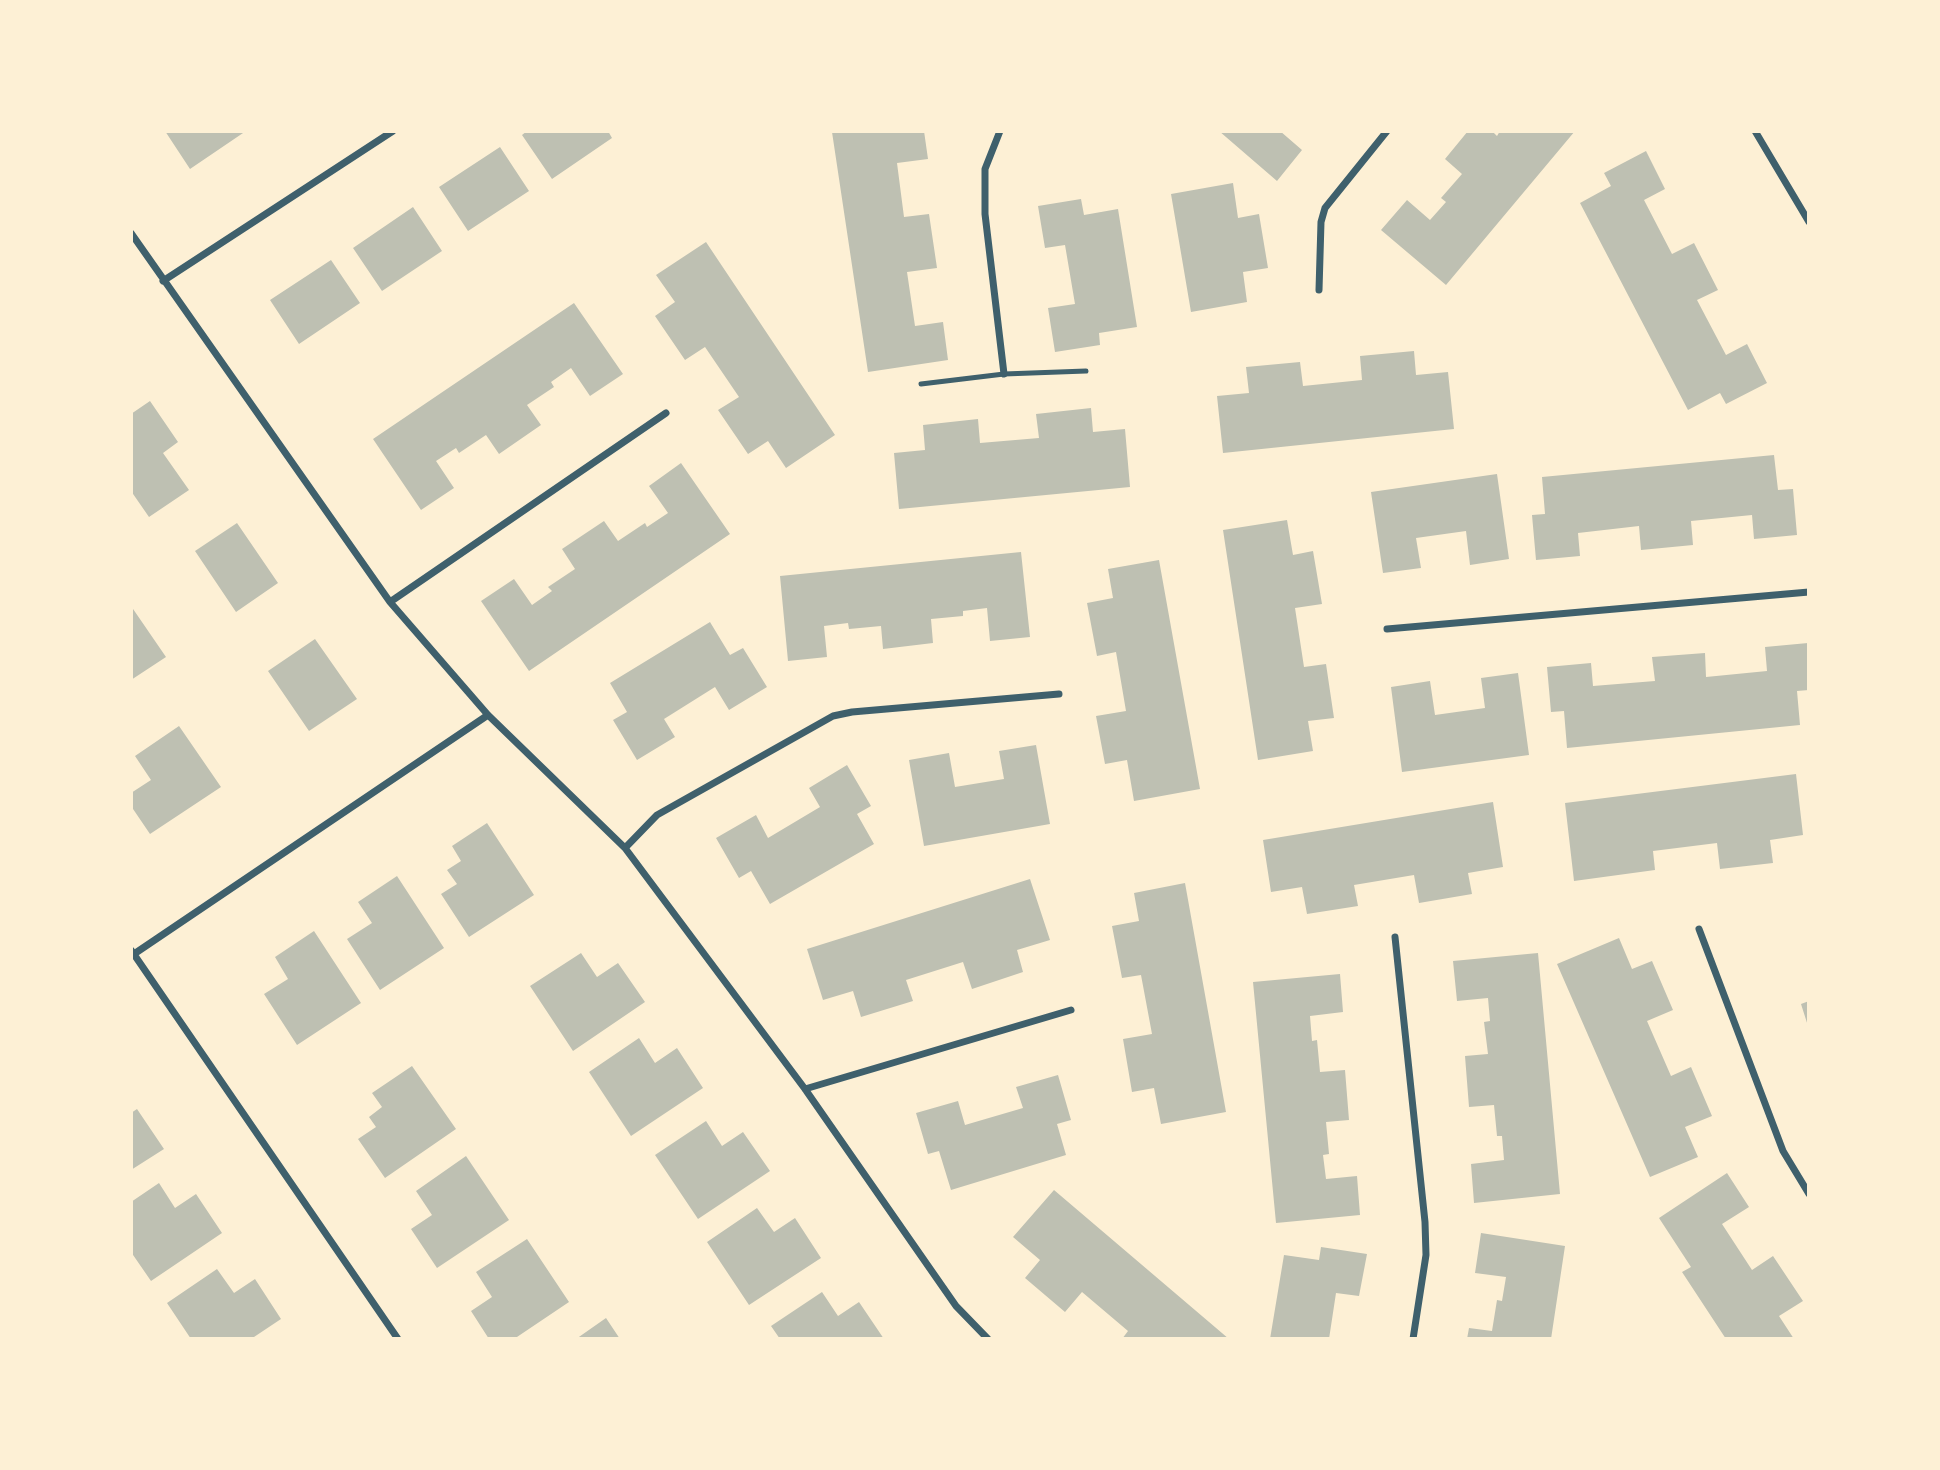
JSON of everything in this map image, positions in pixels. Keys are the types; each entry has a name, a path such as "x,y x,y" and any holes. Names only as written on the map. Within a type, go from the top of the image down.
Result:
{"street":[{"path":"163,281 393,131"},
{"path":"1000,131 985,169 985,214 1004,374"},
{"path":"1319,290 1321,222 1325,208 1387,131"},
{"path":"1755,131 1809,222"},
{"path":"131,233 390,602 488,715 625,848 805,1088 957,1306 988,1339"},
{"path":"390,602 666,412"},
{"path":"1387,629 1809,592"},
{"path":"625,848 657,816 833,716 852,712 1059,694"},
{"path":"398,1339 133,952 488,715"},
{"path":"1699,929 1783,1151 1809,1194"},
{"path":"1395,937 1425,1222 1426,1255 1413,1339"},
{"path":"805,1088 1071,1010"}],"lane":[{"path":"921,384 1004,374 1086,371"}],"building":[{"path":"165,131 246,131 190,169"},
{"path":"527,131 608,131 612,138 552,179 522,135"},
{"path":"924,131 928,159 897,163 904,217 929,214 937,268 907,272 915,326 943,322 948,360 868,372 832,132"},
{"path":"1219,131 1280,131 1302,150 1277,181"},
{"path":"1468,131 1492,131 1497,136 1500,131 1575,131 1446,285 1381,230 1407,200 1430,220 1446,202 1441,198 1462,174 1445,159"},
{"path":"500,147 529,191 468,231 439,187"},
{"path":"1646,151 1665,189 1644,200 1672,254 1694,243 1718,290 1697,300 1726,355 1747,344 1767,383 1726,404 1720,393 1688,410 1580,203 1611,186 1604,173"},
{"path":"1233,183 1238,218 1259,214 1268,268 1243,272 1247,302 1191,312 1171,194"},
{"path":"1081,199 1084,215 1118,209 1137,327 1099,333 1100,345 1055,352 1048,308 1075,304 1065,245 1045,248 1038,206"},
{"path":"413,207 442,251 382,291 353,248"},
{"path":"706,242 835,435 786,468 768,441 748,454 718,410 739,397 705,347 685,360 655,316 675,302 656,275"},
{"path":"331,260 360,303 299,344 270,300"},
{"path":"574,303 623,374 590,396 571,368 551,382 554,387 527,405 541,425 499,454 486,435 459,453 456,448 436,461 454,488 421,510 373,439"},
{"path":"1414,351 1416,375 1448,372 1454,429 1223,453 1217,396 1249,393 1246,367 1300,362 1303,386 1362,380 1360,356"},
{"path":"150,401 178,442 163,453 189,490 149,517 131,491 131,414"},
{"path":"1091,408 1093,432 1125,429 1130,487 899,509 894,453 925,450 923,425 978,419 980,443 1039,438 1036,414"},
{"path":"1774,455 1778,490 1793,489 1797,535 1754,539 1752,515 1691,521 1693,545 1641,550 1639,526 1578,533 1580,556 1536,560 1532,515 1545,514 1542,477"},
{"path":"681,463 730,534 529,671 481,601 514,579 532,605 552,591 548,587 575,569 562,549 604,521 618,541 645,523 647,527 668,513 649,486"},
{"path":"1497,474 1509,559 1470,565 1466,531 1416,538 1421,568 1383,573 1371,492"},
{"path":"1287,520 1293,555 1313,551 1322,604 1295,608 1304,667 1326,664 1334,718 1308,721 1313,751 1258,760 1223,530"},
{"path":"237,523 278,583 236,612 195,551"},
{"path":"1021,552 1030,637 990,641 987,608 963,611 963,616 931,619 933,643 883,649 881,626 849,629 848,623 824,626 827,657 788,661 780,576"},
{"path":"1159,560 1200,789 1134,801 1127,760 1105,764 1096,716 1126,711 1116,652 1097,656 1087,603 1113,598 1108,569"},
{"path":"131,606 166,657 131,680"},
{"path":"710,622 730,655 743,648 767,687 729,710 715,687 664,719 675,737 637,760 613,720 627,712 610,683"},
{"path":"315,639 357,699 309,731 268,671"},
{"path":"1808,643 1809,690 1797,691 1800,725 1567,748 1564,711 1551,712 1547,667 1591,663 1593,686 1655,681 1652,657 1705,653 1706,677 1767,671 1765,647"},
{"path":"1518,673 1529,755 1402,772 1391,687 1430,681 1435,715 1485,708 1481,678"},
{"path":"179,726 221,787 150,834 131,806 131,793 151,780 135,756"},
{"path":"1036,745 1050,824 924,846 909,760 949,753 955,787 1004,779 999,751"},
{"path":"847,765 871,806 857,814 874,844 770,904 751,871 739,878 716,838 756,815 768,838 820,807 809,788"},
{"path":"1796,774 1803,835 1770,840 1773,863 1720,869 1717,843 1653,851 1655,870 1574,881 1565,803"},
{"path":"1493,802 1503,867 1468,873 1472,894 1419,903 1414,875 1354,885 1358,906 1307,914 1302,887 1271,892 1263,840"},
{"path":"487,823 534,895 469,937 441,894 457,884 447,870 461,861 452,846"},
{"path":"397,876 444,948 380,990 347,939 372,923 358,902"},
{"path":"1030,879 1050,940 1017,950 1023,972 972,989 963,962 906,980 913,1001 861,1017 853,991 823,1000 807,949"},
{"path":"1185,883 1226,1112 1161,1124 1154,1088 1132,1092 1123,1039 1152,1034 1141,975 1122,978 1112,926 1139,921 1134,893"},
{"path":"314,931 361,1003 297,1045 264,994 288,979 275,957"},
{"path":"1619,938 1632,969 1652,961 1673,1010 1647,1021 1671,1076 1691,1067 1712,1116 1685,1127 1698,1157 1650,1177 1557,964"},
{"path":"581,953 597,977 618,963 645,1002 573,1051 530,986"},
{"path":"1538,953 1560,1194 1474,1203 1471,1164 1504,1160 1502,1136 1497,1136 1494,1105 1469,1107 1465,1056 1488,1054 1484,1022 1490,1021 1488,998 1457,1001 1453,961"},
{"path":"1340,974 1343,1012 1310,1016 1312,1041 1317,1040 1320,1072 1345,1070 1349,1120 1326,1122 1329,1154 1323,1155 1326,1179 1357,1176 1360,1215 1276,1223 1253,982"},
{"path":"1809,1001 1809,1026 1808,1026 1801,1004"},
{"path":"639,1038 655,1063 677,1048 703,1088 631,1136 589,1072"},
{"path":"412,1066 456,1129 385,1178 358,1139 376,1127 369,1117 382,1107 372,1093"},
{"path":"1058,1075 1071,1120 1057,1124 1066,1155 951,1190 939,1151 928,1154 916,1113 958,1101 965,1125 1023,1108 1016,1087"},
{"path":"137,1109 164,1149 131,1170 131,1113"},
{"path":"706,1121 722,1146 743,1132 770,1171 698,1219 655,1155"},
{"path":"466,1156 509,1220 437,1268 411,1229 432,1215 416,1191"},
{"path":"1727,1173 1749,1207 1722,1224 1752,1270 1773,1256 1803,1301 1779,1316 1794,1339 1726,1339 1682,1272 1691,1267 1659,1218"},
{"path":"159,1183 175,1208 196,1194 222,1233 151,1281 131,1252 131,1202"},
{"path":"1054,1190 1229,1339 1122,1339 1128,1331 1082,1292 1065,1312 1025,1278 1040,1260 1013,1237"},
{"path":"757,1208 774,1232 795,1218 821,1258 749,1305 707,1242"},
{"path":"1481,1233 1565,1246 1551,1339 1467,1339 1469,1328 1492,1331 1497,1300 1502,1301 1506,1277 1475,1273"},
{"path":"527,1239 569,1302 514,1339 489,1339 471,1311 492,1297 476,1272"},
{"path":"1321,1247 1367,1254 1359,1296 1336,1293 1329,1339 1270,1339 1284,1255 1319,1260"},
{"path":"217,1269 234,1293 255,1279 281,1319 251,1339 191,1339 167,1303"},
{"path":"822,1292 838,1316 859,1302 884,1339 780,1339 771,1326"},
{"path":"606,1318 620,1339 576,1339"}]}
